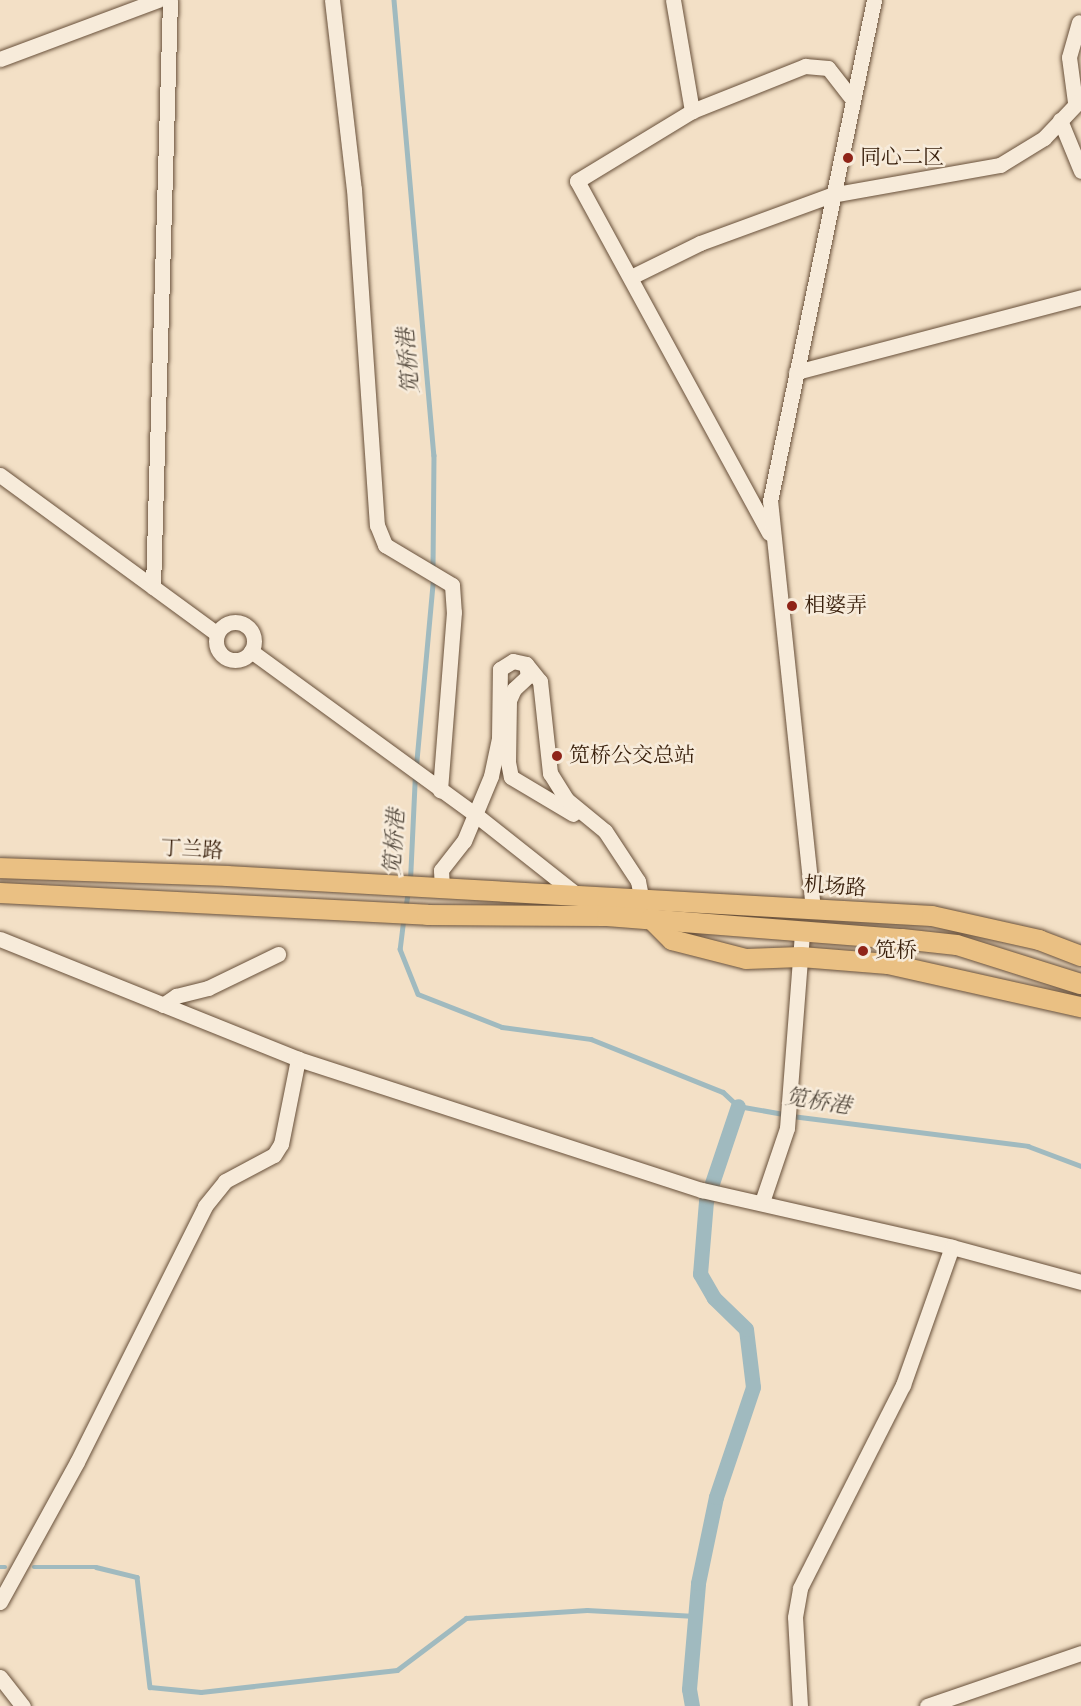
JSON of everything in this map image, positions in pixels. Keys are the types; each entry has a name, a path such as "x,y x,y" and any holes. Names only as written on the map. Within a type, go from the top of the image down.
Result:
{"main road":[{"name":"丁兰路","path":"0,868 433,888"},
{"path":"433,888 581,898"},
{"path":"0,893 427,915 651,919 957,945 1081,984"},
{"name":"机场路","path":"581,898 932,916 1077,952"},
{"path":"651,919 672,940 746,959 801,957 888,964 1081,1008"}],"street":[{"path":"0,59 158,0"},
{"path":"153,587 170,0"},
{"path":"332,0 354,189 377,525 385,545 449,583 454,612 435,786"},
{"path":"673,0 692,111"},
{"path":"813,909 770,501 851,97 874,0"},
{"path":"631,277 700,243 831,195 1000,165 1044,138 1078,100 1069,57 1078,22"},
{"path":"773,541 578,181 692,111 805,66 828,68 851,97"},
{"path":"1060,120 1081,171"},
{"path":"796,372 1081,297"},
{"path":"0,475 217,633"},
{"path":"244,623 254,639 251,651 241,659 223,656 216,646 217,633 225,624 244,623"},
{"path":"251,651 476,815 581,898 587,917"},
{"path":"433,888 441,870 464,840 476,815 499,738 500,669 513,661 526,663 540,681 550,773 566,799 604,831 638,881 642,901"},
{"path":"526,663 528,676 514,688 509,700 508,762 511,777 604,831"},
{"path":"762,1202 788,1122 801,932"},
{"path":"0,939 298,1059 708,1191 952,1247 1081,1282"},
{"path":"163,1005 176,996 208,988 279,954"},
{"path":"0,1602 77,1462 205,1206 225,1181 274,1155 281,1144 298,1059"},
{"path":"800,1706 795,1617 800,1588 903,1385 952,1247"},
{"path":"927,1706 1081,1653"},
{"path":"0,1677 23,1706"}],"waterway":[{"name":"笕桥港","path":"394,0 434,455 433,569"},
{"name":"笕桥港","path":"416,766 433,578"},
{"name":"笕桥港","path":"410,880 415,775"},
{"name":"笕桥港","path":"405,910 408,892"},
{"name":"笕桥港","path":"404,918 400,949 418,994 502,1027 591,1039 723,1092 738,1106 784,1114"},
{"path":"692,1706 689,1689 698,1583 716,1497 753,1387 746,1329 714,1298 700,1274 706,1201 738,1106"},
{"name":"笕桥港","path":"792,1116 1028,1146 1081,1166"},
{"path":"0,1567 5,1567"},
{"path":"34,1567 96,1567 137,1577 150,1687 201,1692 397,1670 466,1618 587,1610 695,1616"}],"place":[{"name":"同心二区","path":"848,158"},
{"name":"相婆弄","path":"792,606"},
{"name":"笕桥公交总站","path":"557,756"},
{"name":"笕桥","path":"863,951"}]}
